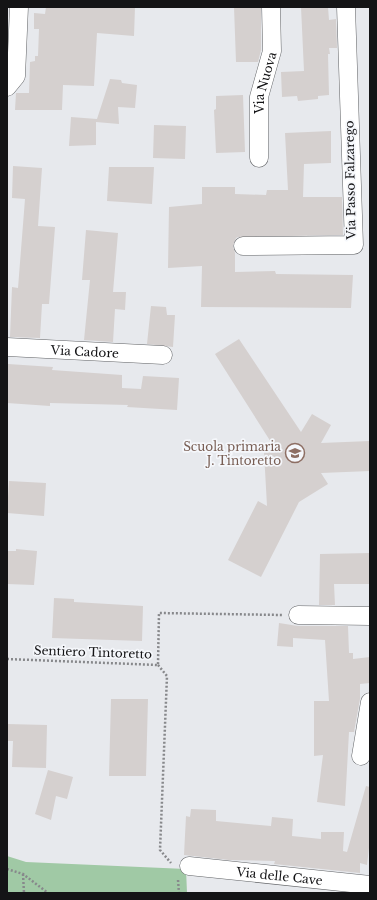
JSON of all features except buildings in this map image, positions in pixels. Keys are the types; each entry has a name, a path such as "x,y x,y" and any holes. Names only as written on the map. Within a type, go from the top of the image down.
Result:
{"street":[{"path":"7,87 16,76 20,7"},
{"name":"Via Nuova","path":"259,158 259,97 272,51 271,7"},
{"name":"Via Passo Falzarego","path":"243,246 354,245 346,7"},
{"name":"Via Cadore","path":"7,347 163,355"},
{"path":"298,615 370,616"},
{"path":"361,756 370,702"},
{"name":"Via delle Cave","path":"181,866 370,885"}],"path":[{"name":"Sentiero Tintoretto","path":"7,658 158,665 158,613 298,615"},
{"path":"158,665 167,676 160,850 181,866"},
{"path":"7,868 23,874 48,893"},
{"path":"23,874 24,893"}],"green space":[{"path":"7,856 26,862 186,869 187,893 7,893"}],"place":[{"name":"Scuola primaria J. Tintoretto","path":"295,453"}]}
